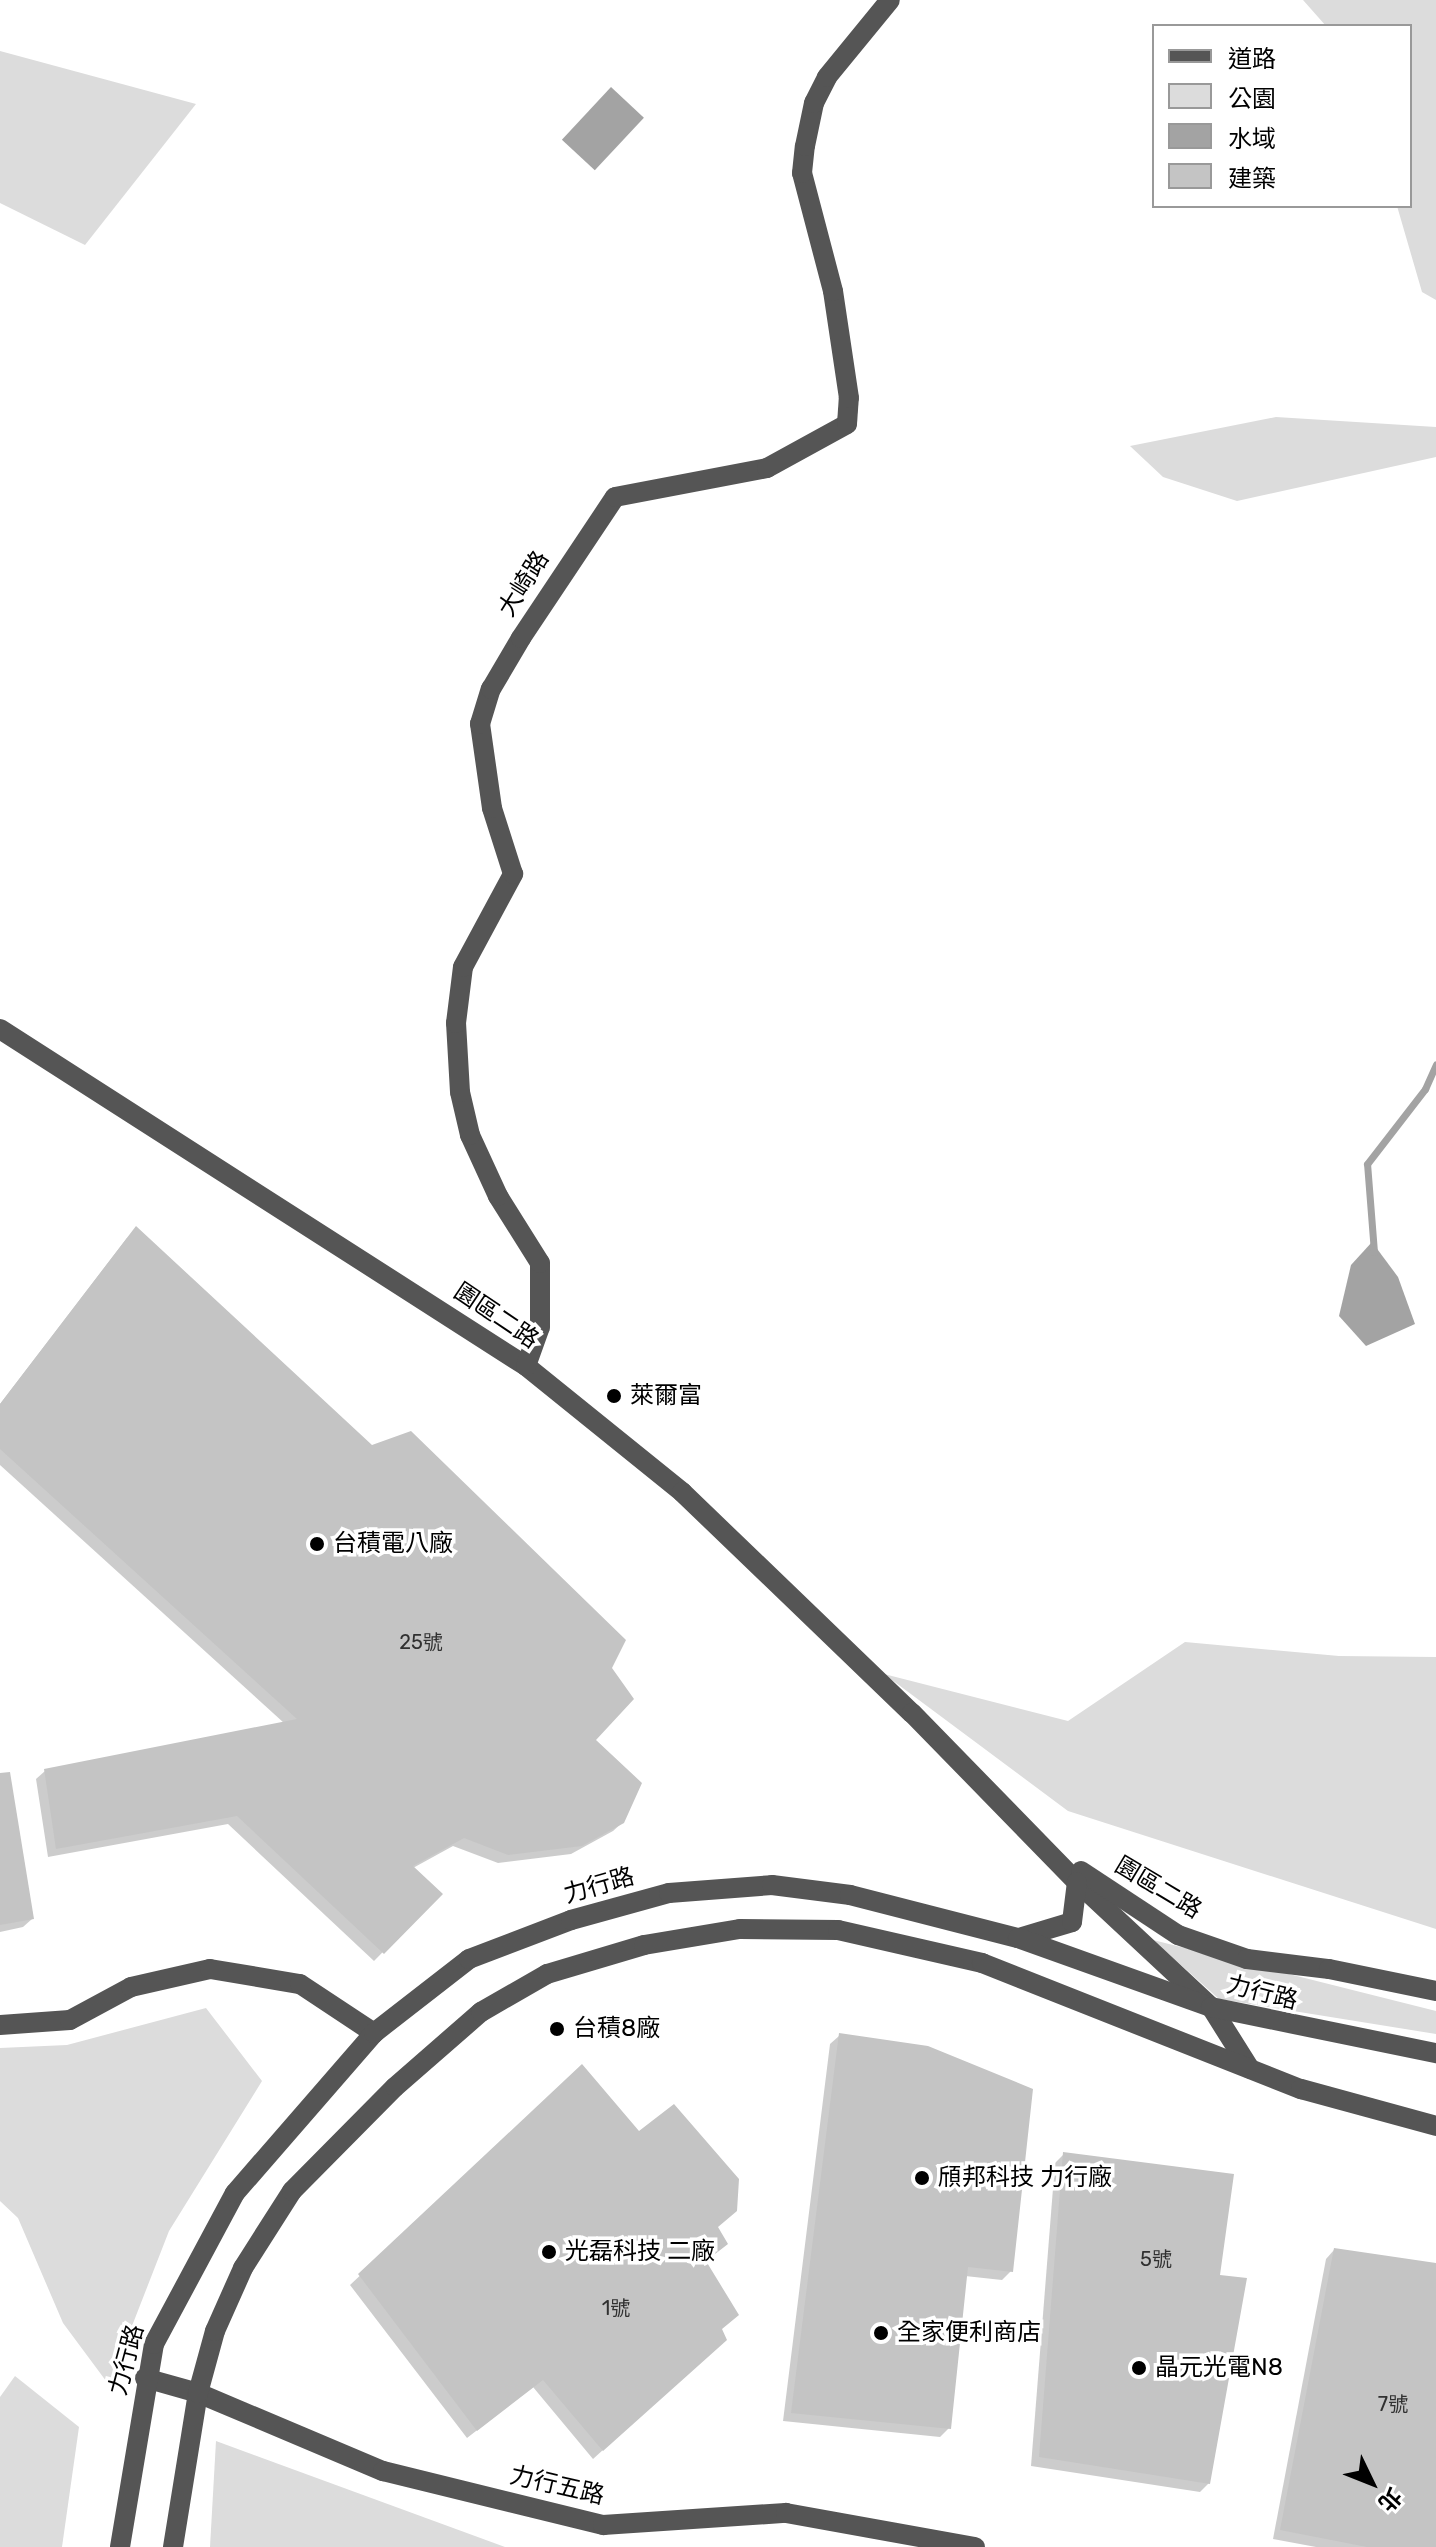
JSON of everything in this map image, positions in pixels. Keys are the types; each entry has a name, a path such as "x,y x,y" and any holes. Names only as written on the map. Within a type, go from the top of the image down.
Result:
{"street":[{"name":"大崎路","path":"526,1366 540,1327 540,1263 498,1196 470,1135 460,1092 456,1023 463,967 513,874 492,808 480,724 491,689 521,638 615,497 767,468 847,424 849,398 833,291 802,173 814,103 827,77 890,0"},
{"name":"園區二路","path":"0,1029 526,1366 682,1492 1070,1864 1178,1935 1247,1959 1329,1969 1436,1991"},
{"name":"園區二路","path":"912,1713 1077,1882 1211,2007 1250,2069"},
{"path":"1018,1938 1046,1934 1072,1922 1077,1882"},
{"name":"力行路","path":"120,2547 145,2378 176,2297 235,2193 374,2033 469,1959 571,1920 669,1893 772,1885 834,1893 1018,1938 1211,2007 1436,2053"},
{"path":"173,2547 198,2393 215,2331 243,2268 292,2191 395,2087 481,2012 547,1974 644,1945 740,1929 838,1930 982,1963 1301,2089 1436,2126"},
{"path":"0,2025 70,2020 131,1987 210,1969 300,1984 374,2033"},
{"name":"力行五路","path":"145,2378 198,2393 383,2471 603,2525 786,2513 975,2547"}],"green space":[{"path":"1303,0 1436,0 1436,300 1422,292 1398,208 1412,208 1412,24 1324,24"},
{"path":"0,51 196,104 85,245 0,203"},
{"path":"1276,417 1436,427 1436,457 1237,501 1163,477 1130,446"},
{"path":"1185,1642 1339,1656 1436,1657 1436,1929 1068,1811 884,1674 1068,1721"},
{"path":"1153,1940 1436,2011 1436,2034 1219,1999"},
{"path":"206,2008 262,2081 169,2231 109,2385 63,2323 18,2218 0,2201 0,2048 67,2045"},
{"path":"15,2376 79,2427 62,2547 0,2547 0,2397"},
{"path":"216,2441 505,2547 210,2547"}],"water":[{"path":"611,87 644,118 595,170 562,140"},
{"path":"1372,1242 1398,1277 1415,1324 1366,1346 1339,1316 1351,1265"}],"building":[{"name":"台積電八廠","path":"136,1226 372,1445 411,1431 626,1640 612,1668 634,1699 596,1740 642,1783 624,1823 582,1846 508,1855 464,1838 413,1866 443,1894 384,1954 237,1816 56,1849 44,1769 297,1719 0,1449 0,1404"},
{"path":"10,1772 34,1919 0,1925 0,1773"},
{"name":"頎邦科技 力行廠","path":"839,2033 928,2046 1033,2089 1013,2272 968,2267 951,2429 791,2413"},
{"name":"光磊科技 二廠","path":"582,2064 639,2131 674,2104 739,2179 737,2211 718,2227 728,2244 706,2261 739,2315 722,2329 727,2340 603,2451 543,2380 477,2431 358,2274"},
{"name":"晶元光電N8","path":"1063,2152 1234,2174 1220,2275 1247,2278 1210,2484 1039,2457"},
{"path":"1334,2248 1436,2263 1436,2547 1367,2547 1280,2530"}],"waterway":[{"path":"1374,1252 1367,1164 1425,1089 1436,1064"}],"place":[{"name":"萊爾富","path":"614,1396"},
{"name":"台積電八廠","path":"317,1544"},
{"name":"台積8廠","path":"557,2029"},
{"name":"頎邦科技 力行廠","path":"922,2178"},
{"name":"光磊科技 二廠","path":"549,2252"},
{"name":"全家便利商店","path":"881,2333"},
{"name":"晶元光電N8","path":"1139,2368"}]}
